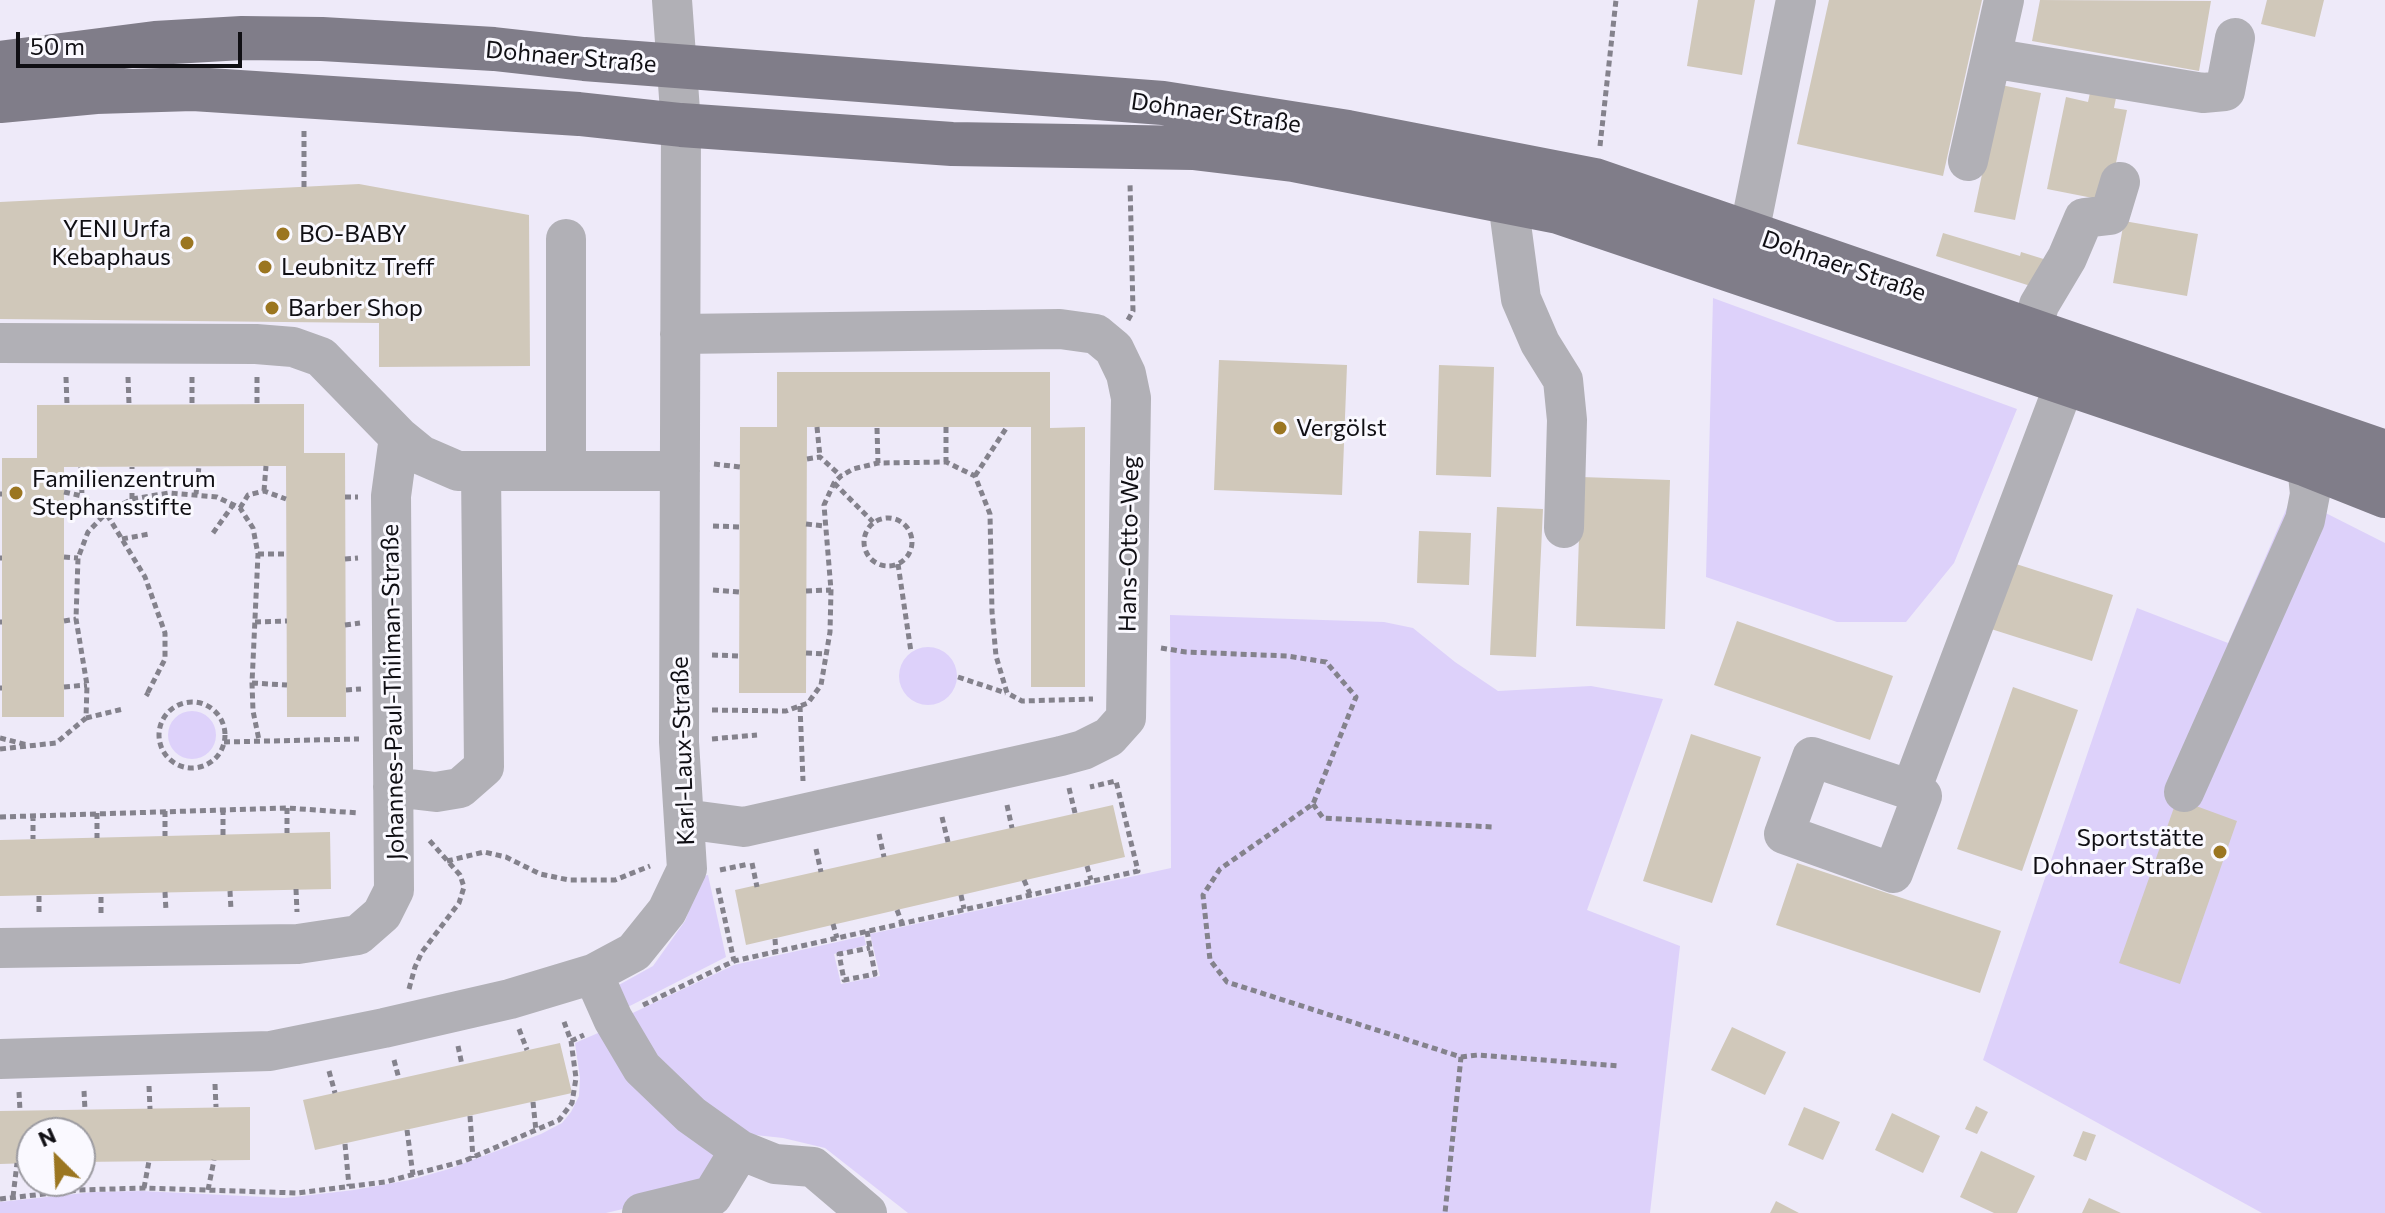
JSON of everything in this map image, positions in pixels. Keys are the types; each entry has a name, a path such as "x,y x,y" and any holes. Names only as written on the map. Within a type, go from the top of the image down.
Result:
{"main road":[{"name":"Dohnaer Straße","path":"0,63 155,43 242,38 322,39 494,49 1163,103 1348,132 1595,180 2385,452"},
{"name":"Dohnaer Straße","path":"0,101 96,92 193,89 579,114 681,125 952,144 1193,148 1293,160 1558,212 2307,465 2385,496"}],"street":[{"name":"Karl-Laux-Straße","path":"0,1059 270,1051 384,1028 551,988 593,974 634,952 667,911 693,851 679,726 694,467 680,334 681,125 672,0"},
{"path":"1749,233 1796,0"},
{"path":"1968,161 2004,0"},
{"path":"1991,58 2203,93 2225,91 2235,38"},
{"path":"2032,331 2039,305 2067,258 2084,218 2110,215 2120,182"},
{"path":"1508,202 1521,299 1540,343 1563,380 1567,420 1564,528"},
{"path":"566,239 566,471"},
{"path":"680,334 752,316 1060,329 1096,334 1114,349"},
{"path":"0,343 256,344 304,350 321,357 399,437 421,455 458,471 694,467"},
{"name":"Hans-Otto-Weg","path":"693,851 744,827 1083,750 1109,737 1126,718 1131,398 1126,374 1114,349"},
{"path":"1911,790 2065,383"},
{"name":"Johannes-Paul-Thilman-Straße","path":"0,948 298,944 358,935 382,914 394,890 391,496 399,437"},
{"path":"2184,792 2305,520 2310,494 2307,465"},
{"path":"393,787 436,792 460,788 484,767 481,471"},
{"path":"593,974 613,1019 642,1068 691,1115 740,1150 775,1164 813,1167 867,1213"},
{"path":"642,1213 712,1196 740,1150"}],"path":[{"path":"1595,180 1616,0"},
{"path":"304,190 305,98"},
{"path":"1114,349 1133,311 1130,176 1126,148"},
{"path":"192,374 192,405"},
{"path":"128,378 129,404"},
{"path":"66,381 67,405"},
{"path":"257,382 257,404"},
{"path":"817,427 820,457 841,476"},
{"path":"946,427 946,462"},
{"path":"975,476 1007,427"},
{"path":"877,428 878,463"},
{"path":"807,459 820,457"},
{"path":"679,726 786,711 808,703 821,685 830,632 831,590 824,505 834,483 841,476 853,469 878,463 946,462 975,476 990,514 993,627 996,656 1007,693"},
{"path":"196,494 199,466"},
{"path":"264,491 266,466"},
{"path":"81,467 82,496"},
{"path":"132,467 132,499"},
{"path":"694,467 740,467"},
{"path":"834,483 873,522"},
{"path":"213,533 248,495 264,491 286,499"},
{"path":"64,492 82,496 106,513 145,577 165,633 165,659 146,696 148,693"},
{"path":"86,718 87,685 76,619 78,558 88,532 106,513 132,499 169,493 196,494 217,497 237,507 253,528 258,554 252,683 253,711 259,740"},
{"path":"345,497 357,497"},
{"path":"888,517 897,519 910,532 911,550 898,564 879,564 866,551 865,533 873,522 888,517"},
{"path":"806,524 825,526"},
{"path":"720,526 740,527"},
{"path":"121,539 149,534"},
{"path":"258,554 286,554"},
{"path":"64,557 78,558"},
{"path":"345,559 361,558"},
{"path":"898,564 911,652"},
{"path":"806,591 831,590"},
{"path":"64,621 76,619"},
{"path":"255,622 287,621"},
{"path":"1127,641 1186,652 1287,656 1326,662 1356,697 1313,804 1220,869 1203,895 1210,960 1227,982 1461,1057 1478,1055 1620,1066"},
{"path":"806,653 825,654"},
{"path":"958,677 1022,701 1094,699"},
{"path":"252,683 287,685"},
{"path":"64,687 87,685"},
{"path":"192,702 202,704 220,718 224,727 224,742 218,756 206,765 196,769 183,768 167,758 159,745 158,731 164,716 172,708 192,702"},
{"path":"800,706 802,763"},
{"path":"0,749 56,743 86,718 123,709"},
{"path":"679,726 757,735"},
{"path":"0,738 33,746"},
{"path":"224,742 394,739"},
{"path":"571,1041 734,961 1138,871 1116,781 1085,788"},
{"path":"1057,794 1070,791"},
{"path":"994,808 1019,803"},
{"path":"1313,804 1323,818 1493,827"},
{"path":"1007,805 1012,828"},
{"path":"287,808 287,833"},
{"path":"0,817 287,808 353,813"},
{"path":"223,809 223,835"},
{"path":"165,811 165,836"},
{"path":"97,813 97,838"},
{"path":"33,815 33,839"},
{"path":"930,823 956,817"},
{"path":"867,837 892,831"},
{"path":"879,834 884,857"},
{"path":"409,991 422,952 459,903 464,887 460,875 425,836"},
{"path":"803,852 828,846"},
{"path":"816,849 821,872"},
{"path":"693,851 734,961"},
{"path":"447,861 484,852 506,857 540,874 569,880 615,880 693,851 752,863 765,860"},
{"path":"752,863 757,887"},
{"path":"1087,866 1091,880"},
{"path":"1024,880 1030,895"},
{"path":"961,895 964,909"},
{"path":"39,896 39,915"},
{"path":"897,910 902,923"},
{"path":"833,924 837,938"},
{"path":"867,931 875,974 844,980 839,954 870,948"},
{"path":"775,939 776,952"},
{"path":"96,1189 297,1193 413,1175 473,1158 536,1131 559,1120 572,1103 576,1078 571,1041 551,988"},
{"path":"1445,1213 1461,1057"},
{"path":"533,1102 536,1131"},
{"path":"470,1116 473,1158"},
{"path":"407,1130 413,1175"},
{"path":"345,1144 349,1186"},
{"path":"208,1190 214,1160"},
{"path":"144,1188 149,1161"},
{"path":"13,1197 16,1172"},
{"path":"0,1199 16,1197"}],"shaded area":[{"path":"1713,298 2017,409 1954,563 1906,622 1837,622 1706,577"},
{"name":"Sportstätte Dohnaer Straße","path":"2292,496 2385,543 2385,1213 2262,1213 1983,1060 2137,608 2228,643"},
{"path":"1170,615 1384,622 1413,628 1498,691 1591,686 1663,699 1587,910 1680,946 1650,1213 908,1213 825,1148 783,1138 737,1133 620,1019 734,965 864,936 866,945 834,954 841,984 880,976 870,934 1171,868"},
{"path":"928,647 949,655 957,676 949,697 928,705 907,697 899,676 907,655"},
{"path":"192,711 209,718 216,735 209,752 192,759 175,752 168,735 175,718"},
{"path":"708,875 726,957 616,1013 608,991 653,966 685,921 702,876"},
{"path":"605,1030 712,1145 719,1169 712,1188 606,1213 0,1213 0,1202 46,1197 96,1197 96,1192 142,1191 285,1198 354,1190 449,1169 562,1123 579,1096 575,1043"}],"building":[{"path":"1698,0 1755,0 1742,75 1687,66"},
{"path":"1829,0 1982,0 1943,176 1797,144"},
{"path":"2040,0 2211,1 2199,71 2032,41"},
{"path":"2267,0 2324,0 2315,37 2261,24"},
{"path":"2001,85 2041,93 2015,220 1974,212"},
{"path":"2091,88 2117,93 2114,108 2127,110 2108,201 2047,189 2066,97 2088,102"},
{"name":"Leubnitz Treff","path":"359,184 529,215 530,366 379,367 379,323 0,319 0,202"},
{"path":"2124,221 2198,234 2187,296 2113,283"},
{"path":"1943,233 2020,256 2021,252 2050,261 2040,289 1936,256"},
{"name":"Vergölst","path":"1219,360 1347,365 1342,495 1214,490"},
{"path":"1439,365 1494,367 1491,477 1436,475"},
{"path":"777,372 1050,372 1050,428 1085,427 1085,687 1031,687 1031,427 807,427 806,693 739,693 740,427 777,427"},
{"path":"304,404 304,453 345,453 346,717 287,717 286,466 266,466 64,467 64,717 2,717 2,458 37,458 37,405"},
{"path":"1581,477 1670,480 1665,629 1576,626"},
{"path":"1497,507 1543,509 1536,657 1490,655"},
{"path":"1419,531 1471,533 1469,585 1417,583"},
{"path":"2013,563 2113,595 2092,661 1991,629"},
{"path":"1737,621 1893,676 1870,740 1714,685"},
{"path":"2013,687 2078,710 2022,871 1957,849"},
{"path":"1691,734 1761,757 1712,903 1643,881"},
{"path":"2177,799 2237,821 2180,984 2119,963"},
{"path":"1113,805 1125,857 746,945 735,890"},
{"path":"330,832 331,889 0,896 0,840"},
{"path":"1797,863 2001,931 1980,993 1776,925"},
{"path":"1732,1027 1786,1052 1765,1095 1711,1070"},
{"path":"560,1043 572,1093 315,1150 303,1100"},
{"path":"1976,1106 1988,1112 1977,1134 1965,1129"},
{"path":"250,1107 250,1160 96,1162 96,1117 16,1117 16,1164 0,1164 0,1111"},
{"path":"1804,1107 1840,1122 1823,1160 1788,1145"},
{"path":"1892,1113 1940,1136 1923,1173 1875,1150"},
{"path":"2083,1131 2096,1135 2086,1161 2073,1156"},
{"path":"1981,1151 2035,1176 2017,1213 1994,1213 1960,1197"},
{"path":"2089,1198 2121,1213 2082,1213"},
{"path":"1776,1201 1799,1213 1770,1213"}],"place":[{"name":"BO-BABY","path":"283,234"},
{"name":"YENI Urfa Kebaphaus","path":"187,243"},
{"name":"Leubnitz Treff","path":"265,267"},
{"name":"Barber Shop","path":"272,308"},
{"name":"Vergölst","path":"1280,428"},
{"name":"Familienzentrum Stephansstifte","path":"16,493"},
{"name":"Sportstätte Dohnaer Straße","path":"2220,852"}]}
